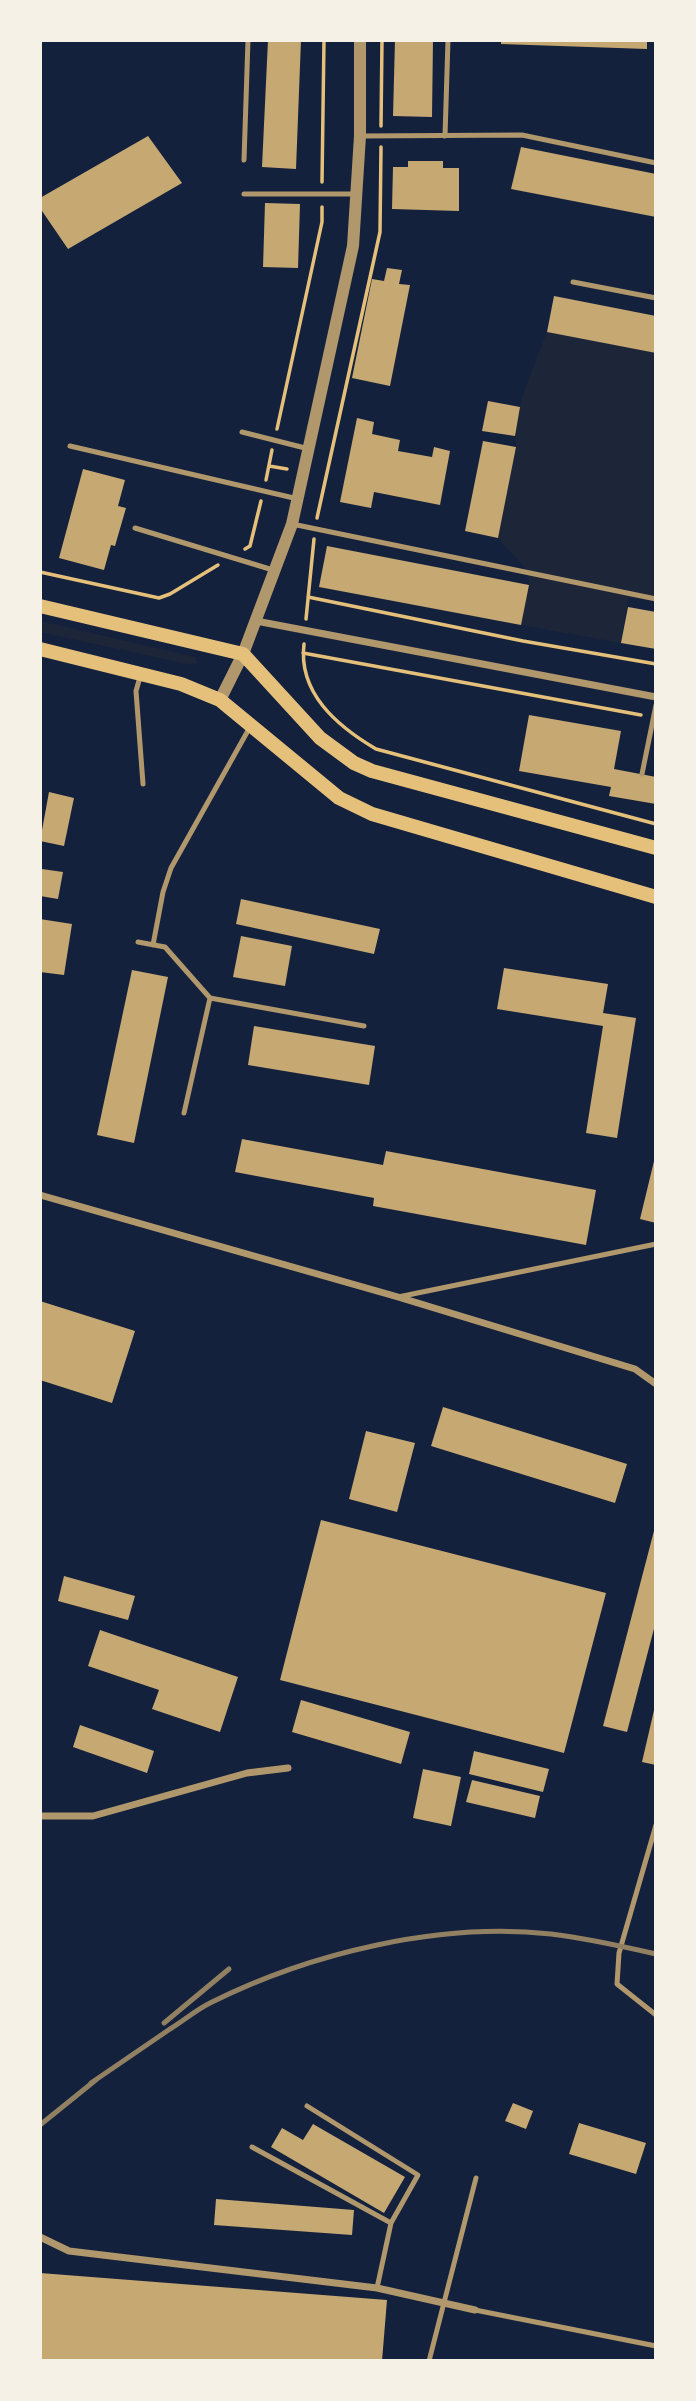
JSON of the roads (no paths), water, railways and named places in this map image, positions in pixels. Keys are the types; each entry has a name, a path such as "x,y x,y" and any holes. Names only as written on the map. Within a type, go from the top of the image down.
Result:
{"main road":[{"path":"40,606 243,654 305,723 354,763 402,780 656,848"},
{"path":"40,649 181,684 220,700 339,798 372,814 656,897"}],"street":[{"path":"220,700 243,654 292,524 353,246 360,136 360,40"},
{"path":"256,621 656,697"},
{"path":"40,1195 398,1297 635,1369 656,1384"},
{"path":"40,1816 93,1816 247,1773 288,1768"},
{"path":"40,2236 69,2251 377,2288 475,2310"}],"lane":[{"path":"244,160 247,40"},
{"path":"445,136 448,40"},
{"path":"360,136 522,135 656,163"},
{"path":"244,194 357,194"},
{"path":"573,282 656,298"},
{"path":"242,432 309,449"},
{"path":"70,446 298,499"},
{"path":"292,524 656,599"},
{"path":"135,528 274,570"},
{"path":"141,674 136,691 143,784"},
{"path":"642,774 656,705"},
{"path":"153,945 163,892 171,868 252,724"},
{"path":"138,942 165,947 210,998 364,1026"},
{"path":"184,1113 210,998"},
{"path":"398,1297 656,1244"},
{"path":"656,1825 619,1953 617,1984 656,2015"},
{"path":"307,2106 418,2175 391,2223 377,2288"},
{"path":"252,2147 391,2223"},
{"path":"429,2361 476,2178"},
{"path":"475,2310 656,2346"}],"railway":[{"path":"91,2083 210,2003 290,1969 376,1945 420,1937 508,1931 604,1942 656,1954"},
{"path":"164,2023 229,1969"},
{"path":"40,2125 97,2079"}]}
